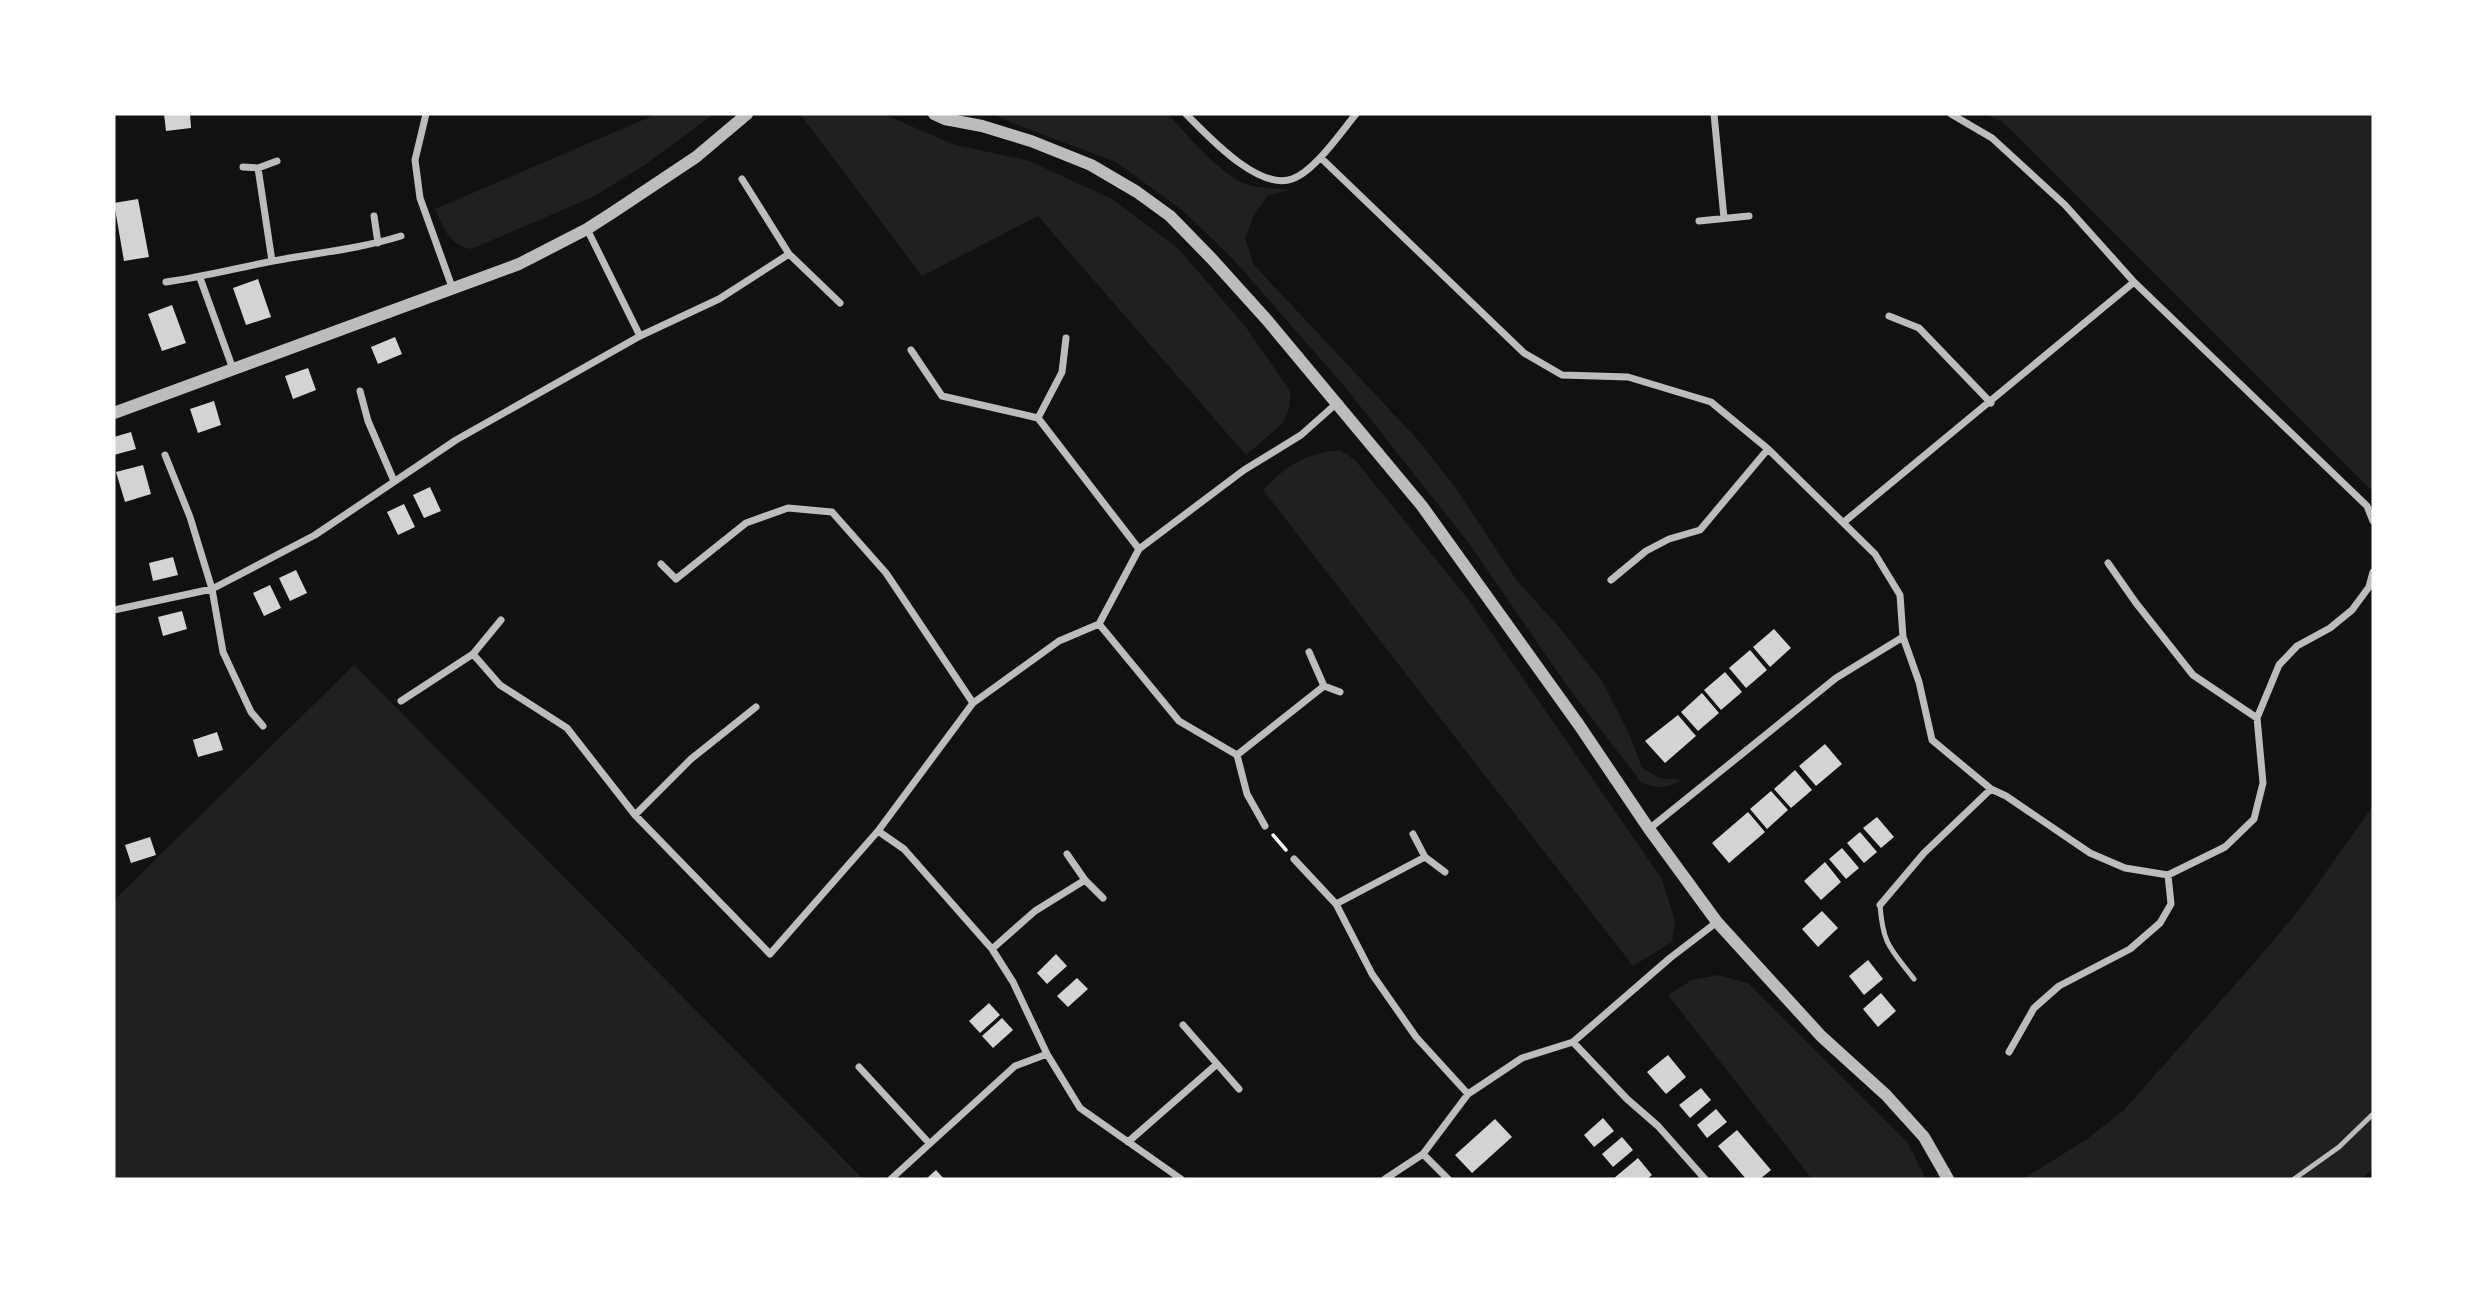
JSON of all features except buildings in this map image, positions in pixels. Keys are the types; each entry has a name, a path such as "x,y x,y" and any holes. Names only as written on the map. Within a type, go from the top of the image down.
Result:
{"street":[{"path":"426,114 415,160 420,198 452,287"},
{"path":"114,413 519,264 587,229 696,157 747,114"},
{"path":"934,114 1031,141 1091,165 1137,192 1170,216 1211,258 1422,506 1717,922 1812,1026 1886,1096 1924,1137 1948,1179"},
{"path":"966,114 982,126"},
{"path":"1186,114 1232,159 1272,180 1292,180 1321,158 1356,114"},
{"path":"1714,114 1724,218"},
{"path":"1951,114 1992,138 2056,196 2134,282 2367,506 2373,521"},
{"path":"1321,158 1524,353 1562,375 1628,377 1711,402 1768,449 1875,554 1900,595 1903,638 1919,682 1932,740 1991,789 2006,796 2090,853 2125,869 2168,876 2225,847 2254,819 2263,783 2257,718 2279,665 2297,646 2330,628 2352,610 2369,587 2373,572"},
{"path":"243,167 258,169 277,160"},
{"path":"258,169 272,261"},
{"path":"742,179 789,254 840,303"},
{"path":"1699,221 1749,215"},
{"path":"374,216 379,243"},
{"path":"587,229 640,335"},
{"path":"166,282 200,278 272,261 379,243 401,236"},
{"path":"114,610 212,589 315,535 456,440 640,335 719,299 789,254"},
{"path":"200,278 233,369"},
{"path":"1844,522 2134,282"},
{"path":"1889,316 1919,328 1991,403"},
{"path":"1038,418 1062,372 1066,338"},
{"path":"911,350 942,396 1038,418 1139,549"},
{"path":"360,391 368,421 394,481"},
{"path":"473,654 500,685 567,728 635,815 770,954 878,831 973,703 1059,641 1099,624 1139,549 1244,470 1301,435 1337,403"},
{"path":"1611,580 1669,538 1700,530 1768,449"},
{"path":"165,455 190,517 212,589 223,652 251,712 263,726"},
{"path":"661,564 676,579 746,523 788,508 832,512 886,573 973,703"},
{"path":"2108,563 2193,675 2257,718"},
{"path":"401,701 473,654 501,620"},
{"path":"1099,624 1179,721 1237,755 1247,794 1265,826"},
{"path":"1649,829 1836,678 1903,638"},
{"path":"1309,652 1324,686 1340,692"},
{"path":"1237,755 1324,686"},
{"path":"635,815 691,759 756,707"},
{"path":"1880,905 1923,853 1991,789"},
{"path":"878,831 904,849 992,949 1013,982 1047,1054 1080,1108 1181,1179"},
{"path":"1413,834 1425,857 1445,872"},
{"path":"1067,854 1085,880 1103,898"},
{"path":"1336,904 1425,857"},
{"path":"1294,859 1336,904 1372,974 1416,1037 1468,1094"},
{"path":"2009,1052 2034,1008 2059,986 2130,949 2160,923 2171,904 2168,876"},
{"path":"992,949 1035,911 1085,880"},
{"path":"1385,1179 1423,1154 1468,1094 1522,1058 1573,1042 1670,958 1717,922"},
{"path":"1183,1025 1239,1089"},
{"path":"1573,1042 1658,1126 1705,1179"},
{"path":"891,1179 1015,1066 1047,1054"},
{"path":"1129,1142 1217,1064"},
{"path":"859,1067 929,1143"},
{"path":"1423,1154 1448,1179"}],"lane":[{"path":"1880,905 1886,944 1914,979"},
{"path":"2294,1179 2339,1147 2373,1114"}],"path":[{"path":"1265,826 1294,859"}],"shaded area":[{"path":"657,114 714,114 643,166 593,197 471,249 457,244 444,229 435,209"},
{"path":"800,114 883,114 955,145 1027,160 1112,199 1178,248 1245,326 1290,391 1290,406 1283,423 1246,455 1038,216 922,276"},
{"path":"993,114 1168,114 1209,158 1237,180 1256,187 1291,190 1268,195 1254,215 1245,238 1254,265 1417,439 1455,487 1517,581 1559,627 1602,681 1630,736 1642,768 1660,778 1682,780 1661,787 1641,782 1568,687 1468,542 1345,387 1234,260 1182,210 1116,162"},
{"path":"1984,114 2373,114 2373,492 2003,122"},
{"path":"1340,450 1355,460 1468,599 1662,879 1675,921 1672,942 1633,966 1263,490 1297,462"},
{"path":"354,665 863,1179 114,1179 114,900"},
{"path":"2373,806 2373,1169 2361,1179 2023,1179 2087,1139 2124,1110 2302,906"},
{"path":"1718,975 1748,983 1908,1143 1926,1179 1812,1179 1668,995 1692,980"}]}
